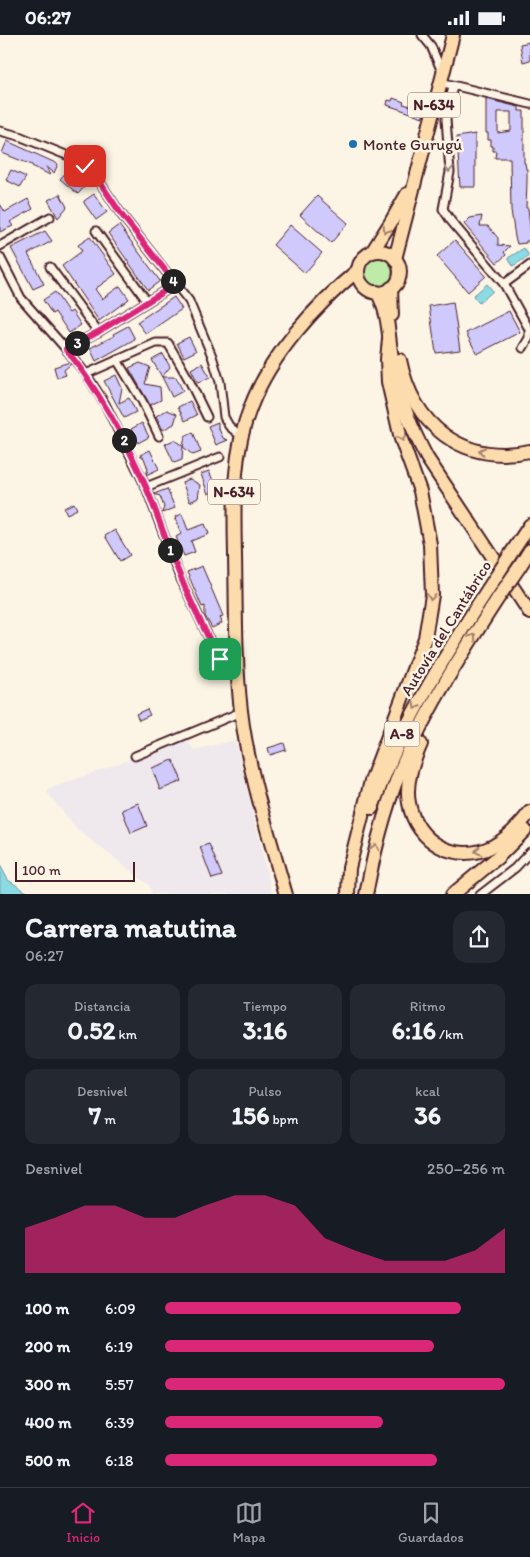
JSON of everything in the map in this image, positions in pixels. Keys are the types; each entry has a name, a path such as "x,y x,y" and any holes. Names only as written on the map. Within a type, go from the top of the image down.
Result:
{"highway":[{"name":"N-634","path":"391,288 399,278 398,265 395,259 416,176 445,80 453,35"},
{"name":"N-634","path":"286,894 254,780 241,712 238,676 234,497 241,436 251,406 268,373 293,338 327,299 358,270 362,259 372,252 392,222 416,176"},
{"path":"372,252 384,251 395,259"},
{"path":"358,270 358,276 365,287 377,292 384,304 395,373 405,412 427,458 530,613"},
{"name":"N-634","path":"327,299 349,287 365,287"},
{"path":"377,292 391,288 395,373"},
{"path":"392,322 401,365 412,395 422,413 438,431 452,441 483,452 511,454 530,451"},
{"path":"350,894 349,868 371,781 425,639 432,595 430,544 420,491 401,439 388,382 387,359 389,339"},
{"name":"Autovía del Cantábrico","path":"350,894 366,827 393,753 425,689 530,525"},
{"name":"Autovía del Cantábrico","path":"366,894 376,840 408,753 430,709 462,654 530,550"},
{"path":"462,654 413,765 408,789 408,802 412,817 431,842 446,850 463,853 478,851 500,842 530,812"},
{"path":"453,894 507,849 530,822"}],"street":[{"path":"422,35 430,46 445,80 450,172 443,209 504,284 529,329 529,338 524,349"},
{"path":"445,80 530,104"},
{"path":"0,131 19,136 71,157 85,166 97,178 121,214 189,301 212,356 220,382 224,417 229,426 241,436"},
{"path":"0,246 50,217"},
{"path":"96,231 147,301"},
{"path":"0,257 22,299 66,349 106,404 146,487 179,575 214,649 220,659 238,676"},
{"path":"504,284 530,265"},
{"path":"50,267 98,332"},
{"path":"66,349 98,332 176,284"},
{"path":"86,374 156,343 168,343 207,417"},
{"path":"117,360 142,401 159,436"},
{"path":"146,487 220,457"},
{"path":"135,756 241,712"},
{"path":"481,894 515,868 530,852"}],"shaded area":[{"path":"235,740 272,894 152,894 149,885 78,830 47,792 48,789 147,755 181,741 187,741 194,750"}],"green space":[{"path":"378,258 388,262 392,272 388,282 378,286 368,282 364,272 368,262"}],"water":[{"path":"524,248 529,256 513,266 508,258"},
{"path":"487,284 493,291 479,303 473,296"},
{"path":"0,865 8,880 30,894 0,894"}],"building":[{"path":"530,42 530,60 523,62 520,44"},
{"path":"393,98 404,102 403,104 416,107 418,98 428,100 423,117 387,105 388,100 392,101"},
{"path":"486,99 519,107 519,111 524,111 524,163 527,169 526,208 528,208 530,227 530,241 526,241 526,243 517,244 515,237 511,210 510,158 495,158 496,151 493,151 491,140 488,140 488,133 486,133","holes":["498,112 511,112 511,131 498,133"]},
{"path":"475,134 475,187 460,187 457,137"},
{"path":"7,141 58,164 54,173 46,166 50,175 32,165 2,153"},
{"path":"69,169 87,184 78,194 60,179"},
{"path":"11,170 26,177 20,187 6,180"},
{"path":"60,194 67,207 58,218 48,200"},
{"path":"94,194 107,212 96,220 84,203"},
{"path":"317,196 348,223 331,243 300,215"},
{"path":"28,199 33,209 10,222 13,226 0,232 0,204 5,212"},
{"path":"482,216 480,226 488,226 498,238 498,245 510,246 504,252 506,255 497,263 464,224 470,218"},
{"path":"119,225 160,281 148,290 108,233"},
{"path":"290,225 322,253 305,273 273,245"},
{"path":"45,231 52,241 28,254 44,284 33,289 11,248"},
{"path":"90,237 116,274 95,289 102,299 120,286 129,299 99,321 62,266 82,251 78,245"},
{"path":"455,240 486,276 468,292 437,256"},
{"path":"55,292 69,313 72,311 81,325 69,333 55,312 52,314 43,300"},
{"path":"174,297 182,309 146,334 137,322"},
{"path":"453,302 460,350 436,353 429,306"},
{"path":"509,311 520,332 477,354 466,333"},
{"path":"128,326 135,339 96,361 90,348 114,336 113,334"},
{"path":"189,337 196,351 184,357 177,343"},
{"path":"163,354 170,367 162,377 152,360"},
{"path":"70,362 71,364 64,370 66,375 57,378 54,367"},
{"path":"140,363 150,367 145,384 160,387 161,400 150,405 129,368"},
{"path":"202,363 210,377 198,383 191,369"},
{"path":"116,375 122,388 119,403 129,398 136,412 124,418 104,381"},
{"path":"162,377 176,377 183,391 172,397"},
{"path":"190,401 197,415 185,421 178,407"},
{"path":"167,410 177,414 174,424 163,430 156,416"},
{"path":"218,422 223,438 228,440 216,445 208,426"},
{"path":"142,423 149,437 138,443 131,429"},
{"path":"193,432 201,452 193,455 183,447 185,436"},
{"path":"174,440 183,446 182,460 174,463 165,444"},
{"path":"150,450 159,469 146,475 148,469 144,458 140,455"},
{"path":"209,471 217,490 208,494 201,474"},
{"path":"190,479 200,485 198,498 190,502 182,482"},
{"path":"167,489 175,508 162,513 164,507 160,496 154,494"},
{"path":"74,503 77,509 67,514 64,508"},
{"path":"182,514 188,530 205,524 209,534 191,541 195,552 184,556 176,537 181,534 175,517"},
{"path":"115,530 130,555 120,561 105,536"},
{"path":"202,566 223,616 220,617 222,623 212,628 205,616 205,606 202,607 187,572"},
{"path":"147,709 150,715 139,720 136,714"},
{"path":"284,743 286,750 270,755 268,748"},
{"path":"173,760 182,781 160,790 152,768"},
{"path":"138,803 147,826 131,833 122,810"},
{"path":"209,844 222,876 212,879 200,847"}],"place":[{"name":"Monte Gurugú","path":"353,144"}],"route":[{"path":"85,166 97,178 121,214 176,284 98,332 66,349 106,404 146,487 179,575 220,659"}]}
